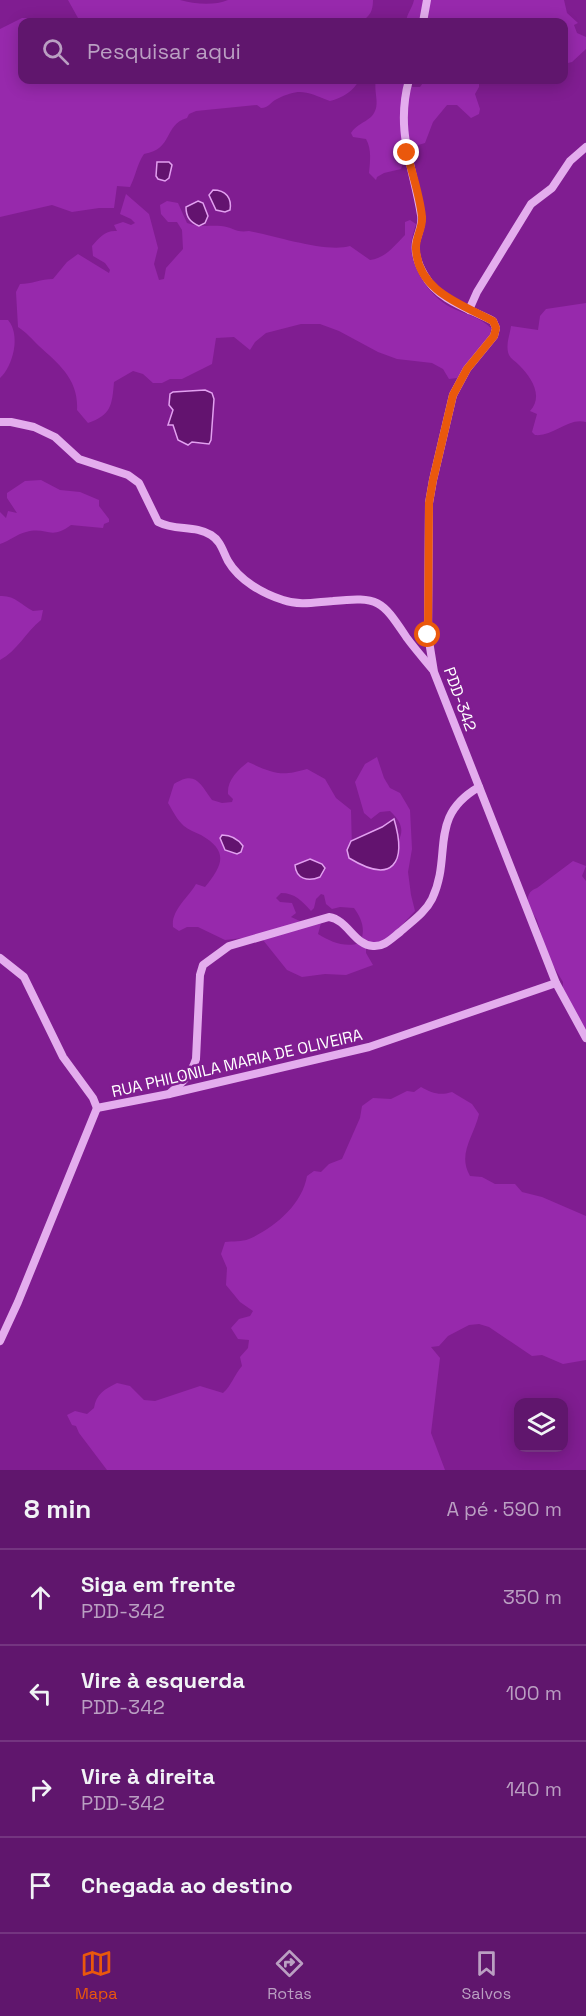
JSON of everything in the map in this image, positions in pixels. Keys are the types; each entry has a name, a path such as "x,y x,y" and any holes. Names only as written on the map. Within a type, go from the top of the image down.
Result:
{"street":[{"path":"424,18 427,0"},
{"name":"PDD-342","path":"407,84 403,111 407,153 422,217 416,244 417,259 425,278 438,291 469,310 493,321 496,328 494,336 467,369 453,395 433,480 429,503 428,635 434,672 556,983 586,1038"},
{"path":"469,310 477,292 531,204 552,188 570,161 586,147"},
{"path":"0,422 34,427 54,436 80,459 128,475 139,483 158,522 169,526 205,531 214,536 228,562 238,574 249,583 282,600 299,604 357,598 376,602 388,609 434,672"},
{"path":"170,1094 192,1072 196,1059 200,975 203,965 229,946 328,917 341,921 362,943 369,946 380,946 388,942 431,901 437,886 449,816 466,794 479,787"},
{"name":"RUA PHILONILA MARIA DE OLIVEIRA","path":"0,958 24,977 63,1057 93,1098 97,1108 170,1094 369,1047 556,983"},
{"path":"0,1341 97,1108"}],"shaded area":[{"path":"68,0 180,0 204,4 228,0 373,0 367,18 78,18"},
{"path":"414,0 564,0 567,13 578,23 574,25 577,33 586,37 586,49 568,63 568,18 407,18"},
{"path":"18,20 18,84 356,84 347,94 330,101 309,93 298,92 285,95 264,108 257,105 196,111 189,114 187,118 174,126 160,147 144,154 130,187 117,186 114,208 72,212 52,205 0,217 0,29"},
{"path":"376,84 406,84 420,87 422,84 479,84 475,94 480,109 479,114 471,118 457,105 447,105 433,122 425,143 408,151 401,169 384,173 376,180 369,173 370,152 366,139 353,137 351,133 374,113 377,104"},
{"path":"157,162 169,162 172,165 169,178 165,181 156,176"},
{"path":"213,190 221,191 227,196 230,210 225,212 216,210 209,195"},
{"path":"126,194 149,214 158,248 154,264 159,280 164,279 166,268 183,249 182,230 177,222 168,222 161,214 160,205 167,201 178,203 187,223 192,225 249,231 315,246 340,248 350,246 370,260 381,257 405,235 405,222 410,220 416,224 411,244 412,256 423,282 450,307 487,324 491,328 490,337 457,378 449,379 443,369 432,363 397,359 320,324 301,324 266,333 255,342 250,350 234,337 216,338 212,364 182,379 153,383 143,374 133,371 114,382 109,409 101,417 88,423 77,410 75,390 66,374 54,359 18,327 16,292 20,284 53,279 67,262 78,254 109,273 110,270 105,263 93,256 92,246 106,233 117,231 114,225 123,222 131,225 135,223 120,214"},
{"path":"198,201 203,203 208,216 205,223 199,226 189,219 186,207"},
{"path":"586,303 586,422 573,422 548,433 535,435 532,432 537,414 530,411 536,399 536,393 528,375 509,355 511,326 538,330 540,316 546,309"},
{"path":"0,320 8,320 12,326 15,342 9,366 0,378"},
{"path":"205,390 212,393 214,399 211,440 209,444 192,442 188,445 178,440 173,425 168,425 173,410 169,405 170,394"},
{"path":"41,480 60,490 80,492 99,500 99,506 109,522 104,524 103,528 71,525 53,533 26,532 0,544 0,512 6,518 8,511 17,513 7,498 7,493 25,481"},
{"path":"0,596 14,599 33,611 43,610 41,620 11,652 0,660"},
{"path":"377,757 390,788 400,793 410,810 412,849 408,872 415,911 385,943 366,948 366,953 373,965 346,975 325,974 302,977 287,970 263,940 243,938 225,940 198,927 187,927 179,931 173,927 175,915 181,904 196,884 205,887 216,872 220,859 216,847 210,841 184,826 175,815 168,803 174,784 188,778 193,779 201,784 212,800 222,803 232,802 233,799 228,794 229,784 248,762 277,773 307,769 325,779 336,798 351,810 352,850 390,854 398,842 401,828 390,811 380,812 371,819 364,813 355,782 365,764","holes":["281,893 298,898 311,911 321,894 324,895 326,904 332,909 354,908 362,925 363,934 360,943 349,945 333,942 318,934 321,923 302,922 291,917 296,913 292,903 280,902 276,898"]},
{"path":"394,819 399,847 393,865 386,869 376,869 349,858 347,850 351,841"},
{"path":"222,835 239,841 243,846 241,852 237,854 225,850 220,838"},
{"path":"310,859 322,864 325,868 320,877 303,878 296,870 295,865"},
{"path":"573,861 586,866 582,876 586,881 586,1034 563,1000 563,982 548,957 537,920 527,904 530,892"},
{"path":"421,1087 436,1093 452,1092 472,1104 479,1114 466,1153 466,1168 470,1176 482,1177 495,1184 515,1184 522,1192 542,1197 586,1216 586,1360 563,1364 542,1355 532,1356 489,1327 479,1324 469,1325 448,1336 439,1346 431,1347 440,1358 431,1433 445,1470 107,1470 76,1426 72,1425 67,1415 75,1411 87,1414 94,1408 102,1392 117,1383 130,1386 144,1400 155,1401 200,1386 223,1393 242,1366 240,1357 248,1348 249,1340 238,1339 231,1328 239,1319 250,1316 253,1311 240,1302 226,1285 227,1268 221,1254 225,1242 246,1240 268,1229 293,1206 304,1187 307,1176 314,1171 321,1172 329,1164 342,1159 360,1118 362,1106 373,1098 391,1099 407,1091 414,1092"}],"route":[{"path":"407,153 422,217 416,244 417,259 425,278 438,291 469,310 493,321 496,328 494,336 457,384 433,480 429,503 428,635"}]}
